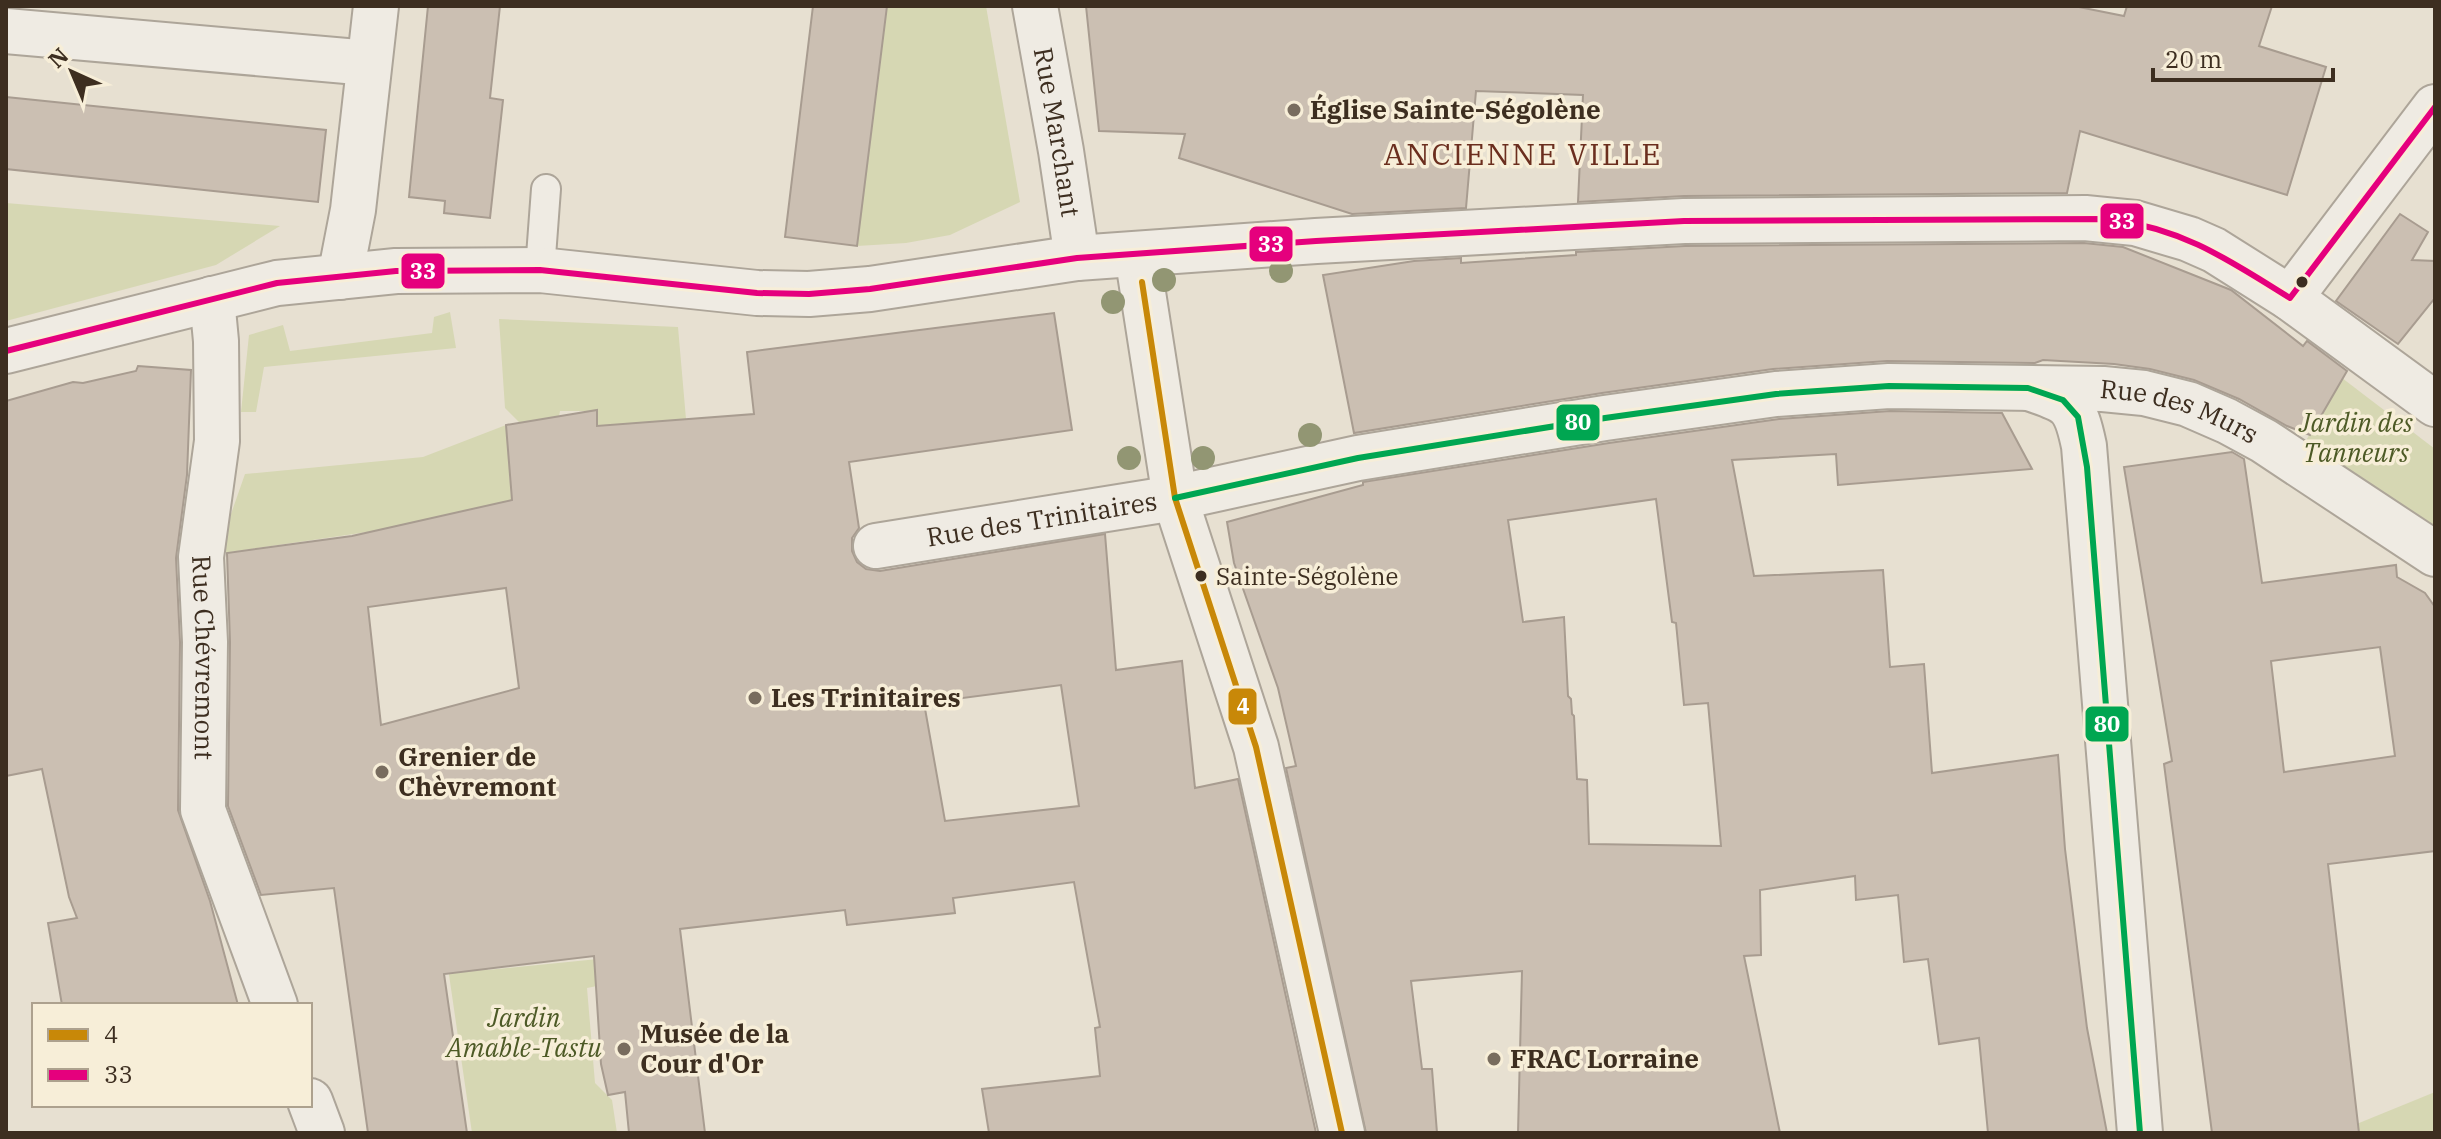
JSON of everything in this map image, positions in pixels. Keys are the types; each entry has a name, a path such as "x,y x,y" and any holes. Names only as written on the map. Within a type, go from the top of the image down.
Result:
{"street":[{"path":"340,277 353,210 376,6"},
{"name":"Rue Marchant","path":"1035,6 1077,258"},
{"path":"6,31 369,63"},
{"path":"2290,298 2435,107"},
{"path":"6,351 277,283 396,271 540,270 757,293 809,294 870,289 1077,258 1316,241 1684,221 2085,218 2135,223 2214,250 2290,298 2435,404"},
{"path":"1137,254 1175,498"},
{"name":"Rue Chévremont","path":"212,299 216,341 217,441 201,557 205,642 203,810 274,1003"},
{"name":"Rue des Murs","path":"1175,498 1358,458 1776,394 1889,386 2144,393 2188,404 2264,441 2435,554"},
{"path":"2028,388 2063,400 2078,417 2084,446 2140,1133"},
{"name":"Rue des Trinitaires","path":"876,546 1175,498 1256,747 1342,1133"},
{"path":"312,1106 322,1133"}],"lane":[{"path":"540,270 546,189"}],"green space":[{"path":"887,6 986,6 1020,202 950,235 906,243 857,246"},
{"path":"6,203 280,226 216,265 6,321"},
{"path":"450,312 456,348 264,367 256,412 241,412 249,335 283,325 290,351 432,333 434,317"},
{"path":"499,319 678,327 686,419 597,426 597,411 560,411 559,416 520,423 505,408"},
{"name":"Jardin des Tanneurs","path":"2342,378 2435,449 2435,531 2300,451"},
{"path":"506,425 512,511 217,554 245,474 423,457"},
{"name":"Jardin Amable-Tastu","path":"469,948 488,970 598,959 602,985 587,988 595,1083 612,1100 617,1133 472,1133 447,961"},
{"path":"2435,1092 2435,1133 2337,1133 2337,1132"}],"building":[{"path":"428,6 500,6 490,98 503,100 490,218 444,213 445,201 409,197"},
{"path":"813,6 887,6 857,246 785,237"},
{"path":"1086,6 2074,6 2124,16 2127,6 2272,6 2259,46 2326,67 2287,195 2080,131 2067,193 1684,196 1578,202 1583,95 1476,91 1466,208 1352,214 1179,158 1185,134 1099,131"},
{"path":"6,97 326,130 318,202 6,169"},
{"path":"2400,214 2428,232 2412,260 2435,261 2435,298 2398,344 2336,301"},
{"path":"2084,243 2123,247 2231,290 2303,346 2307,341 2347,371 2310,435 2194,380 2114,364 2043,360 2035,363 1887,361 1773,369 1354,433 1323,275 1414,261 1461,258 1461,263 1685,246"},
{"path":"1054,313 1072,430 849,462 859,528 852,538 852,551 857,562 866,569 880,571 1105,534 1116,670 1182,661 1195,788 1238,779 1316,1133 989,1133 982,1089 1100,1076 1095,1028 1100,1027 1074,882 953,898 955,913 847,925 845,910 680,929 705,1133 629,1133 625,1092 608,1095 601,1064 594,956 444,974 467,1133 368,1133 334,888 261,895 228,806 230,642 227,553 352,536 512,500 506,425 597,410 597,426 754,414 747,352","holes":["506,588 519,688 381,725 368,607","1061,685 1079,806 945,821 924,703"]},
{"path":"138,366 191,370 187,475 176,558 180,642 178,810 210,901 237,1003 62,1003 48,923 77,918 69,897 42,769 6,776 6,401 73,382 83,383 136,371"},
{"path":"1890,411 2002,413 2032,469 1838,485 1836,454 1732,460 1754,576 1883,570 1890,667 1924,664 1932,773 2058,755 2065,849 2087,1028 2107,1133 1988,1133 1979,1038 1939,1044 1928,959 1904,962 1898,895 1856,900 1855,876 1760,890 1761,955 1744,956 1780,1133 1518,1133 1522,971 1411,981 1422,1069 1432,1069 1437,1133 1366,1133 1286,768 1296,766 1278,688 1234,563 1227,522 1363,485 1363,482 1779,419","holes":["1656,499 1672,622 1676,623 1684,705 1708,703 1721,846 1589,844 1587,780 1577,779 1564,617 1523,622 1508,520"]},
{"path":"2232,452 2244,459 2262,583 2396,565 2397,577 2425,593 2435,607 2435,851 2328,864 2359,1133 2212,1133 2164,764 2172,761 2124,467","holes":["2380,647 2395,756 2284,772 2271,661"]}],"transit line":[{"name":"33","path":"6,351 277,283 396,271 540,270 757,293 809,294 870,289 1077,258 1316,241 1684,221 2110,219 2161,230 2205,248 2290,298 2435,107"},
{"name":"4","path":"1142,282 1175,498 1256,747 1342,1133"},
{"name":"80","path":"1175,498 1358,458 1776,394 1889,386 2028,388 2063,400 2078,417 2087,467 2140,1133"}],"place":[{"name":"Église Sainte-Ségolène","path":"1294,110"},
{"name":"Sainte-Ségolène","path":"1201,576"},
{"name":"Les Trinitaires","path":"755,698"},
{"name":"Grenier de Chèvremont","path":"382,772"},
{"name":"Musée de la Cour d'Or","path":"624,1049"},
{"name":"FRAC Lorraine","path":"1494,1059"}],"district":[{"name":"ANCIENNE VILLE","path":"1523,155"}]}
